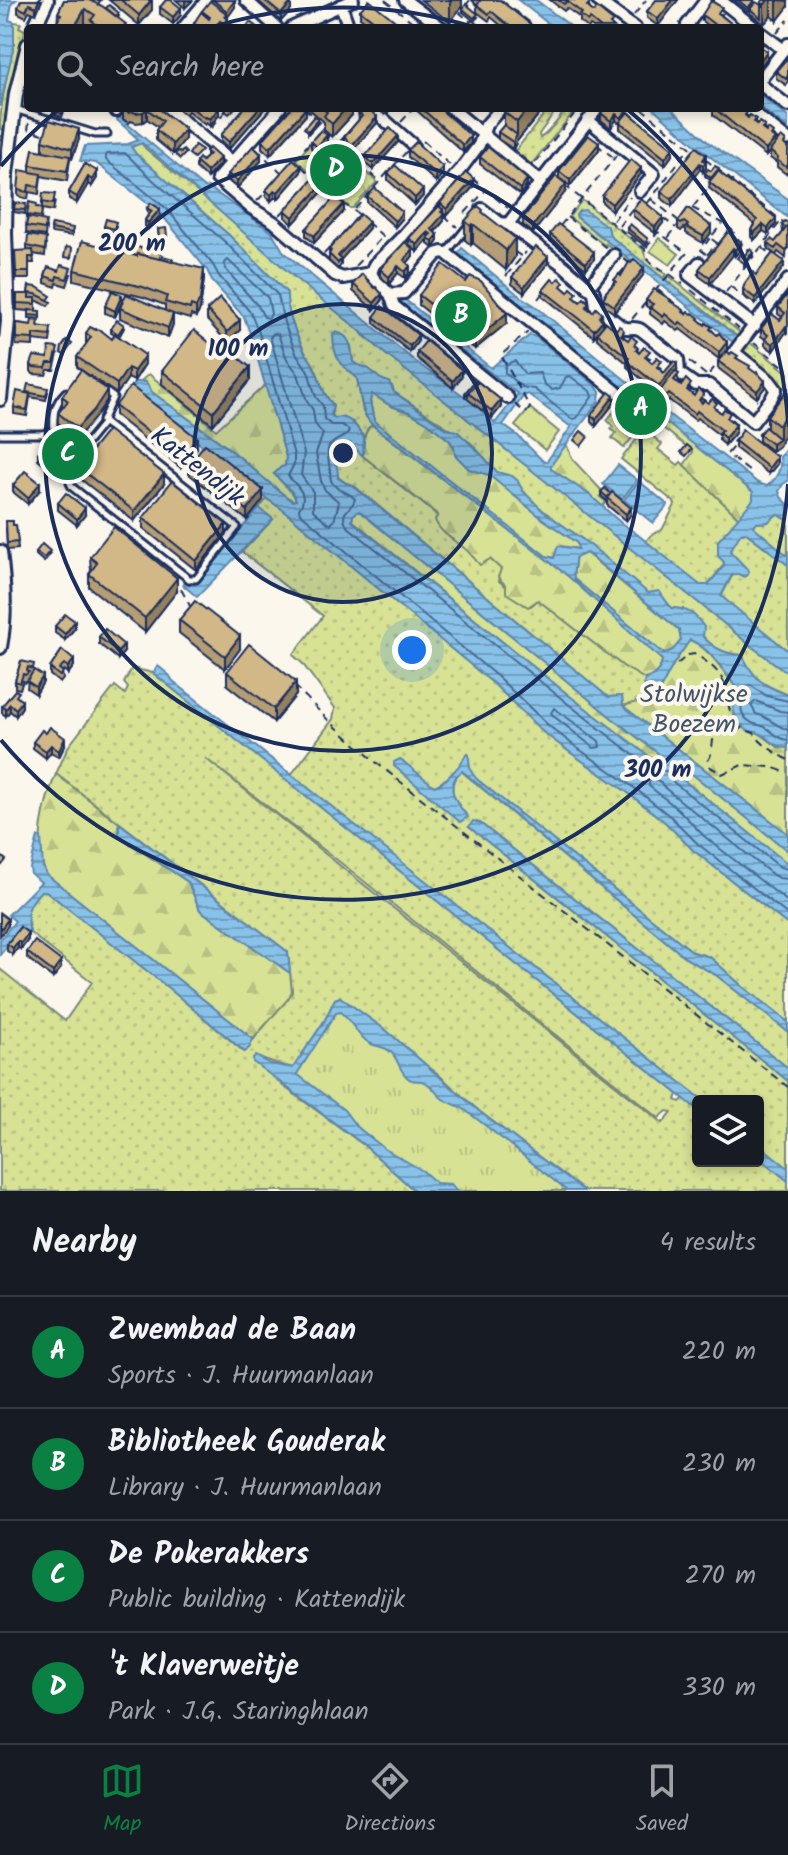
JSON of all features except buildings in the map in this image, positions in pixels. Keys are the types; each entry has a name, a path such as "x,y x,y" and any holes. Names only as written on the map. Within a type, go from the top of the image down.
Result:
{"street":[{"path":"36,24 47,0"},
{"path":"186,24 207,0"},
{"path":"246,0 273,24"},
{"path":"300,24 353,0"},
{"path":"405,0 437,24"},
{"path":"597,0 630,24"},
{"path":"688,24 706,0"},
{"path":"720,0 750,24"},
{"path":"341,5 348,24"},
{"path":"764,35 786,47 764,77"},
{"path":"0,399 8,321 5,233 8,154 24,60"},
{"path":"764,85 788,106"},
{"path":"173,112 232,162"},
{"path":"276,112 217,179 251,208 274,222 335,275 343,278 371,273"},
{"path":"333,140 359,112"},
{"path":"376,112 395,129 416,141"},
{"path":"456,112 540,181"},
{"path":"371,273 374,265 460,170 479,145 486,125 497,112"},
{"path":"508,224 595,112"},
{"path":"752,112 788,140"},
{"path":"588,120 654,174 640,196"},
{"path":"482,209 500,223 508,224 594,292 596,306 622,327 641,330 678,359 682,376 696,385 709,385 753,422 776,389 733,348 750,333 788,280"},
{"path":"390,294 404,293 437,254 446,253 617,392"},
{"path":"588,288 614,255"},
{"path":"703,259 689,275 720,299 750,333"},
{"path":"371,273 390,294 394,306 508,398"},
{"path":"0,552 5,605 0,647"}],"lane":[{"path":"14,108 24,111"},
{"path":"26,112 95,134 107,134"},
{"path":"446,253 482,209"},
{"path":"91,381 113,397 104,422"},
{"path":"54,431 58,400 73,382"},
{"name":"Kattendijk","path":"104,422 237,527 196,579 189,579 72,487 71,479 90,455 82,449 104,422"},
{"path":"0,434 42,434 58,430 82,449"}],"path":[{"path":"385,0 415,24"},
{"path":"461,0 466,5"},
{"path":"470,0 460,13 474,24"},
{"path":"501,0 532,24"},
{"path":"632,24 646,0"},
{"path":"458,24 464,16"},
{"path":"772,41 788,20"},
{"path":"203,137 225,112"},
{"path":"309,112 324,126 294,160 394,246"},
{"path":"395,129 410,112"},
{"path":"528,172 576,112"},
{"path":"646,112 788,226"},
{"path":"32,114 28,129 43,134"},
{"path":"321,130 380,182"},
{"path":"580,131 614,158"},
{"path":"355,210 416,141 460,170 515,214"},
{"path":"249,143 282,173 288,166"},
{"path":"612,222 632,195 640,196 646,205 689,147"},
{"path":"560,226 622,148"},
{"path":"547,171 651,250"},
{"path":"251,208 272,184"},
{"path":"669,242 680,222 711,184"},
{"path":"274,222 304,189"},
{"path":"618,227 640,196"},
{"path":"650,199 680,222"},
{"path":"431,204 463,233"},
{"path":"692,208 723,223 755,255"},
{"path":"622,209 628,214"},
{"path":"656,213 676,228"},
{"path":"318,260 359,215"},
{"path":"720,299 782,220"},
{"path":"703,259 701,250 723,223"},
{"path":"660,285 669,273 687,253 658,232 646,248 651,263 669,273 750,333 788,370"},
{"path":"343,278 383,236"},
{"path":"703,259 717,243 710,238"},
{"path":"506,276 533,243"},
{"path":"761,247 779,261"},
{"path":"513,250 522,257"},
{"path":"672,263 676,266"},
{"path":"730,286 765,313"},
{"path":"656,289 693,318"},
{"path":"538,299 545,290"},
{"path":"508,398 526,413 530,408 501,355 535,326"},
{"path":"676,358 680,354 708,376 733,348"},
{"path":"727,416 745,432 732,443 733,447 727,454 750,472"},
{"path":"181,589 190,606"},
{"path":"677,664 688,655 695,654 716,668 727,690 729,713 737,724 754,733 788,760"},
{"path":"284,678 378,764 788,1087"},
{"path":"737,724 725,722 712,735 709,766 722,774 736,766 752,765 788,773"}],"green space":[{"path":"14,22 21,23 19,27 24,30 24,36 12,88 0,360 0,136 4,136 5,130 0,129"},
{"path":"546,112 555,112 539,134 540,138 563,112 574,112 531,165 504,144 516,150"},
{"path":"320,133 376,181 353,208 296,160"},
{"path":"141,143 363,335 788,673 788,695 760,681 742,655 713,646 700,634 683,609 671,608 659,591 648,593 539,507 517,480 497,472 471,443 394,392 392,386 367,368 359,367 353,362 351,346 341,334 357,378 363,412 372,425 364,437 353,422 334,418 331,415 333,405 294,328 287,293 229,235 136,154 131,147"},
{"path":"582,200 643,249 651,264 666,274 663,278 610,236 608,227 576,217 632,261 630,263 569,217"},
{"path":"659,238 679,254 670,265 650,251"},
{"path":"669,276 742,334 739,338 666,280"},
{"path":"748,341 788,373 788,390 745,356 743,353"},
{"path":"149,374 216,430 266,384 286,457 285,466 274,474 296,497 295,501 152,392 146,382 141,381"},
{"path":"372,394 428,423 449,440 469,469 489,475 577,543 578,549 562,546 554,558 546,556 374,421 370,401"},
{"path":"628,407 638,416 617,415 616,421 634,421 641,427 624,448 612,438 616,433 607,420 617,408 623,413"},
{"path":"530,408 559,432 545,450 515,426"},
{"path":"655,413 753,492 753,500 739,518 684,465 693,452 651,418"},
{"path":"372,425 568,576 662,660 656,672 645,679 623,666 538,600 528,607 506,593 506,586 498,577 501,569 490,559 480,565 438,526 435,520 438,515 363,456 365,435"},
{"path":"645,430 662,444 658,449 678,465 681,462 739,518 718,541 724,564 708,585 694,582 646,541 662,530 675,505 621,459 637,439 640,440"},
{"path":"350,443 438,516 473,557 490,559 501,569 499,581 531,606 538,600 623,666 645,679 641,701 623,706 622,696 608,697 353,485 338,477 336,453"},
{"path":"566,444 573,460 603,492 600,497 606,502 602,507 590,495 551,469"},
{"path":"267,499 282,509 494,684 543,732 627,792 666,823 693,850 788,925 788,1022 710,957 693,952 471,775 468,754 452,774 433,786 400,759 468,817 459,806 452,788 461,771 687,959 716,975 788,1032 788,1068 480,823 469,827 788,1081 788,1168 764,1149 764,1095 696,1095 291,775 333,719 335,708 293,655 323,616 242,552 273,519 259,508"},
{"path":"358,510 663,760 659,763 654,760 571,697 352,520"},
{"path":"777,514 788,520 788,556 753,528 756,523 768,522"},
{"path":"745,532 788,565 788,651 721,597 732,576 738,574 730,551 738,535"},
{"path":"586,553 679,630 681,641 673,650 664,654 574,579 575,558"},
{"name":"Stolwijkse Boezem","path":"690,640 711,655 738,690 734,716 746,729 759,733 778,747 788,748 788,834 623,706 655,699"},
{"path":"132,668 153,673 678,1094 676,1100 680,1102 684,1098 692,1105 692,1167 764,1167 764,1162 788,1181 788,1191 584,1191 480,1112 437,1073 335,999 293,1068 256,1056 282,1085 364,1145 415,1191 0,1191 0,969 65,1021 92,982 30,933 27,914 31,901 41,891 46,891 166,986 244,1052 292,992 288,952 56,774 68,747 115,686 125,694 128,688 124,683","holes":["205,758 659,1118 667,1111 672,1112 663,1123"]},
{"path":"679,766 788,851 788,864 677,775 675,771"},
{"path":"56,774 119,823 124,840 188,882 200,910 290,973 292,992 253,1039 47,875 40,838 44,811"},
{"path":"340,997 387,1031 480,1112 584,1191 415,1191 364,1145 282,1085 325,1020 335,999"}],"water":[{"path":"0,0 16,0 12,3 9,20 14,22 14,45 0,107"},
{"path":"518,0 536,0 568,24 549,24"},
{"path":"764,98 788,117 788,129 764,110"},
{"path":"658,112 675,112 708,142 788,199 788,218"},
{"path":"118,116 204,188 208,187 272,232 283,251 299,265 495,423 518,394 401,303 404,299 491,368 530,335 536,337 600,392 599,401 551,469 590,495 700,585 708,585 724,566 718,556 718,541 753,500 753,492 457,255 462,248 758,483 767,486 774,480 780,457 788,446 788,481 779,491 788,504 788,520 777,514 768,522 753,526 788,556 788,565 748,534 741,533 730,551 748,570 748,575 732,575 721,596 788,651 788,673 384,353 142,143 131,147 229,235 287,293 294,328 333,405 331,415 348,419 364,437 363,456 350,443 335,453 338,478 352,485 608,697 622,696 623,706 788,834 788,851 686,769 676,767 677,775 788,864 788,925 693,850 666,823 627,792 543,732 494,684 131,387 135,382 146,382 152,392 233,452 292,501 296,500 274,474 285,466 286,457 244,317 161,214 96,163 80,161 85,146 128,144 139,140 117,120","holes":["528,394 571,427 544,462 503,425","359,511 659,754 663,760 659,763 654,760 571,697 352,521 353,515"]},
{"path":"585,210 608,227 610,236 746,344 744,351 578,218 576,215 579,211"},
{"path":"336,332 348,340 353,362 389,382 394,392 447,429 457,431 497,472 517,480 523,491 543,511 648,593 659,591 671,608 694,615 704,627 703,637 707,641 725,652 742,655 760,680 788,695 788,748 759,733 748,731 738,722 734,700 738,690 711,655 690,640 655,699 641,701 645,680 659,670 662,660 568,576 373,426 364,413 357,378 336,356 333,335","holes":["372,394 428,423 449,440 454,446 455,455 469,469 489,475 577,543 578,549 558,546 554,558 546,556 374,421 370,401","586,553 679,630 681,640 673,650 664,654 574,579 575,558"]},
{"path":"618,465 637,480 622,499 603,484"},
{"path":"639,481 668,505 653,523 624,500"},
{"path":"259,508 273,519 197,597 183,585 186,580 195,585"},
{"path":"158,666 696,1095 692,1095 692,1105 153,673"},
{"path":"466,754 469,755 472,772 479,781 693,952 710,957 788,1022 788,1032 716,975 687,959 462,771 456,776 452,788 468,817 460,822 394,766 394,762 400,759 434,786 453,773"},
{"path":"473,821 480,823 788,1068 788,1081 469,827"},
{"path":"119,823 288,952 290,973 200,910 188,882 124,839 119,834"},
{"path":"38,837 41,837 43,868 47,875 253,1039 245,1052 46,891 41,891 30,906 30,933 19,931 0,955 0,940 15,921 8,915 41,882 31,874 30,868"},
{"path":"340,997 387,1031 480,1112 584,1191 567,1191 465,1110 443,1099 425,1082 408,1078 391,1052 365,1040 340,1012 336,1013 297,1074 344,1110 356,1126 385,1149 423,1171 436,1183 451,1184 457,1191 415,1191 364,1145 253,1062 256,1056 270,1064 293,1068 335,999"},
{"path":"764,1149 788,1168 788,1181 764,1162"}],"waterway":[{"path":"736,732 743,726"}],"place":[{"name":"'t Klaverweitje","path":"336,170"},
{"name":"Bibliotheek Gouderak","path":"461,316"},
{"name":"Zwembad de Baan","path":"641,409"},
{"name":"De Pokerakkers","path":"68,454"}]}
